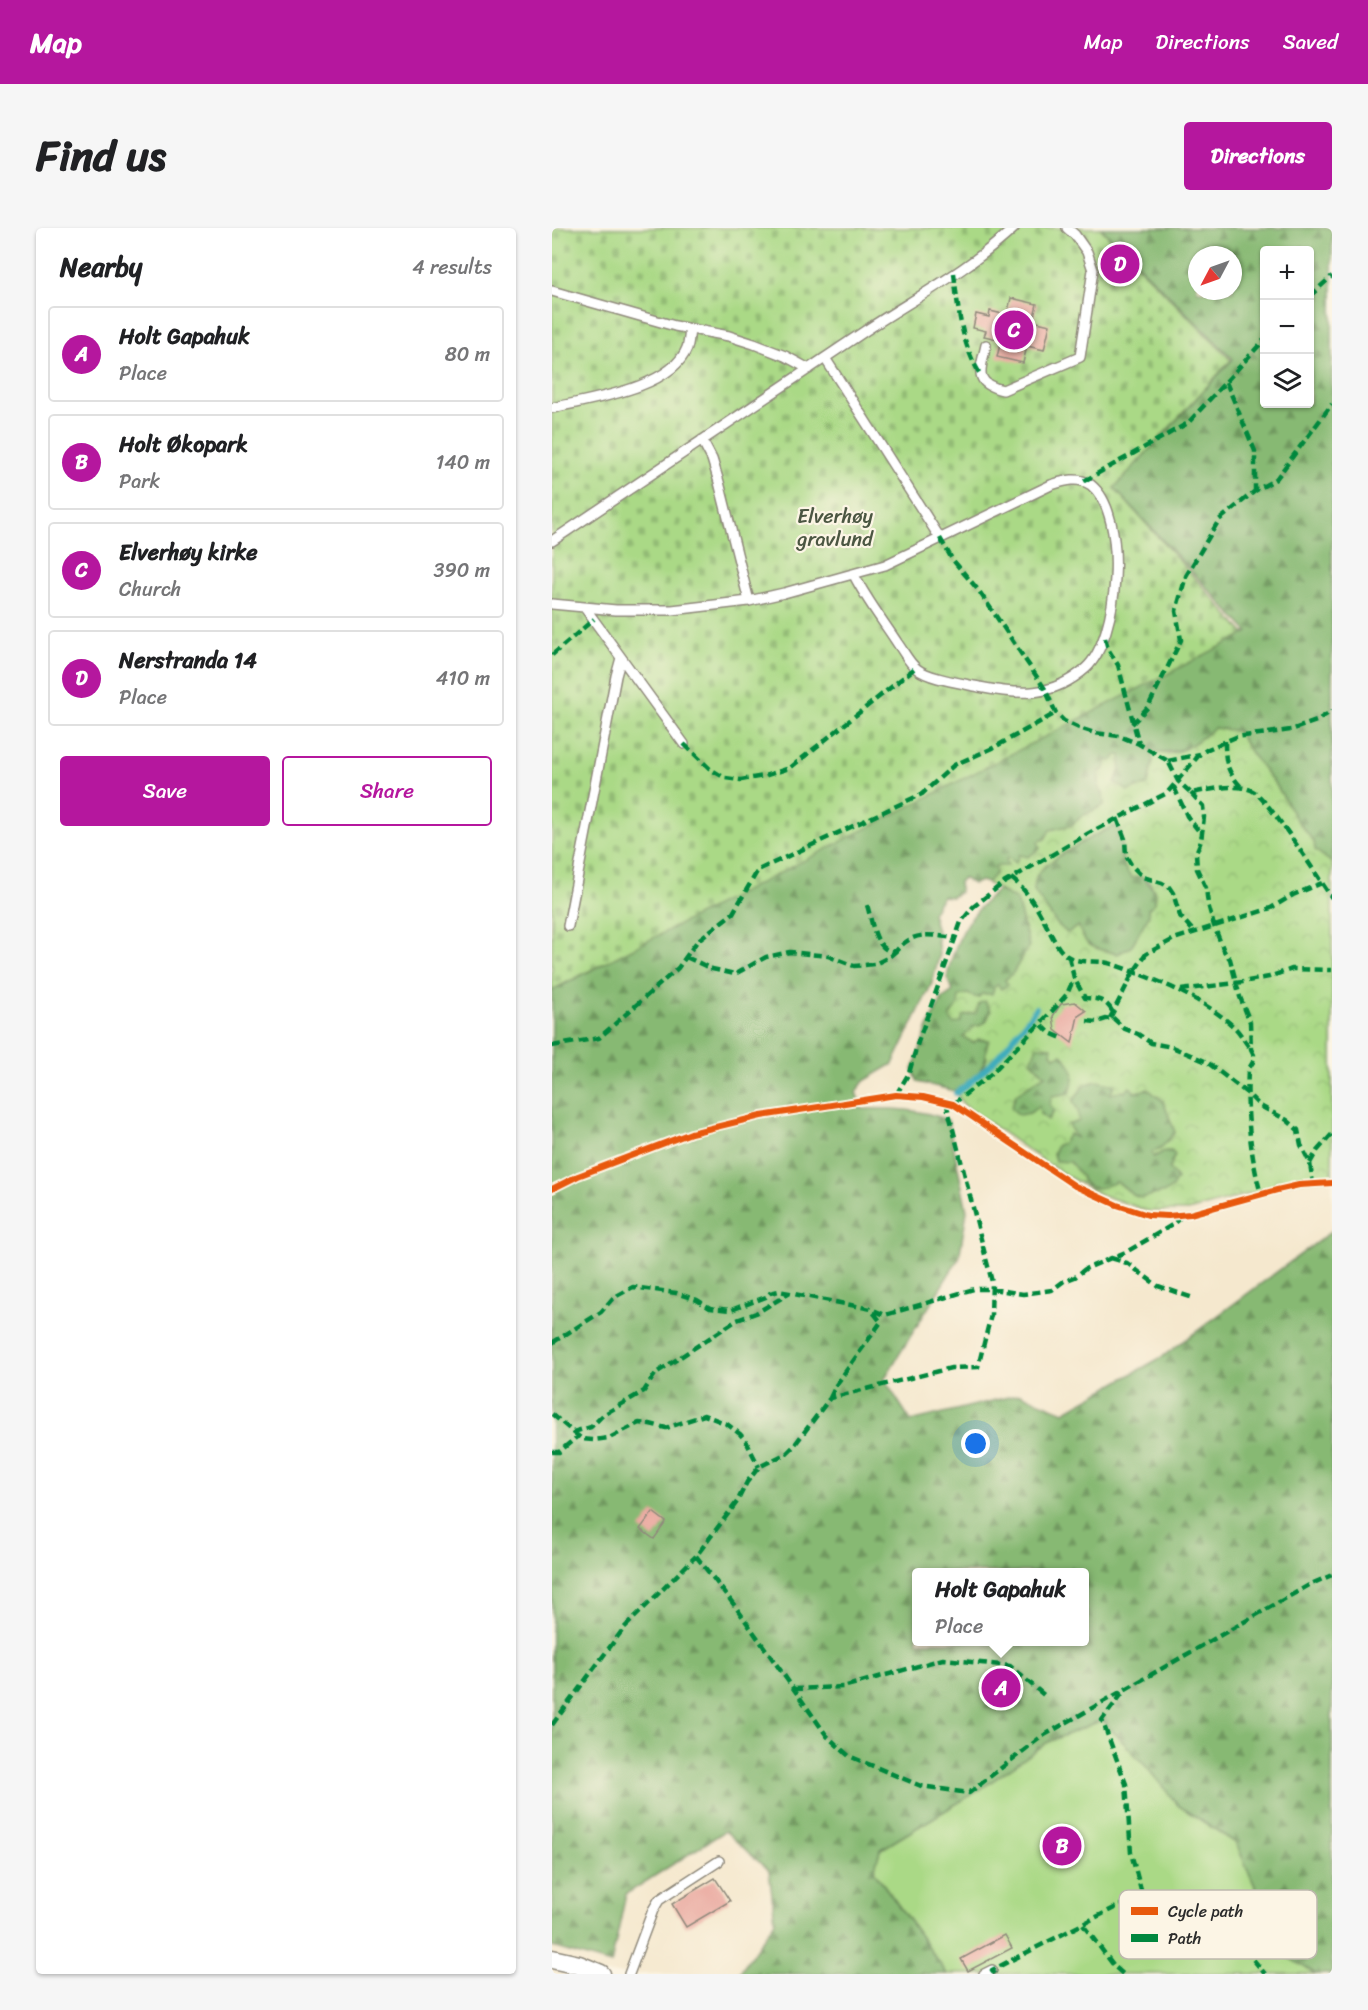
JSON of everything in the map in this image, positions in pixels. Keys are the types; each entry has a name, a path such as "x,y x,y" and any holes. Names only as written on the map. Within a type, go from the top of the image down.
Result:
{"street":[{"path":"552,1959 579,1965 601,1974"}],"lane":[{"path":"552,541 974,260 1014,228"},
{"path":"986,345 980,374 990,387 1003,390 1080,357 1093,270 1087,252 1067,228"},
{"path":"552,291 690,330 729,336 765,347 809,369"},
{"path":"552,408 630,390 658,378 685,351 690,330"},
{"path":"825,358 940,538"},
{"path":"702,440 712,459 719,482 750,601"},
{"path":"552,604 585,608 672,610 750,601 854,574 907,556 1052,485 1074,480 1089,484 1098,493 1110,518 1116,554 1108,624 1102,646 1093,661 1080,673 1065,681 1046,689 1027,693 975,686 919,670 911,662 869,600 854,574"},
{"path":"585,608 684,744"},
{"path":"568,926 621,658"},
{"path":"629,1974 653,1910 659,1900 719,1861"}],"green space":[{"name":"Elverhøy gravlund","path":"552,228 1100,228 1231,360 1114,488 1245,634 552,990"},
{"path":"1101,228 1332,228 1332,863 1315,850 1314,842 1237,731 1214,728 1188,747 1175,751 1156,752 1148,784 1128,792 1115,783 1120,768 1103,793 1104,805 1082,816 1072,825 1048,834 1041,849 1028,857 1019,855 1018,861 1004,867 987,883 981,881 973,884 963,878 959,882 960,892 952,897 942,896 932,913 937,932 939,957 932,983 893,1064 864,1081 856,1092 862,1109 906,1110 948,1120 967,1211 959,1258 884,1379 911,1421 1020,1394 1064,1412 1162,1357 1332,1231 1332,1974 1316,1974 1291,1959 1317,1959 1317,1890 1257,1890 1236,1843 1179,1806 1144,1764 1102,1720 1048,1742 979,1790 880,1850 874,1871 947,1974 739,1974 775,1921 769,1871 725,1831 626,1894 611,1964 552,1947 552,991 814,852 1248,632 1114,488 1233,359"},
{"path":"1214,728 1237,731 1314,842 1315,850 1332,863 1332,1178 1294,1181 1188,1211 1148,1211 1100,1194 1067,1176 963,1104 955,1091 982,1071 987,1058 985,1053 989,1040 978,1039 974,1043 963,1037 976,1025 979,1026 986,1022 991,1011 985,1001 979,1003 976,1013 963,1016 961,1022 954,1024 949,1017 958,1005 959,996 967,994 978,998 982,994 992,994 995,986 998,985 1001,989 1008,985 1005,980 1013,973 1029,946 1017,900 987,883 996,873 995,866 1008,866 1006,859 1009,858 1016,863 1019,855 1028,857 1040,849 1038,841 1045,839 1050,830 1072,825 1082,816 1104,805 1103,793 1099,789 1099,772 1105,769 1107,760 1112,761 1117,755 1121,755 1115,783 1128,791 1148,784 1153,761 1151,749 1159,753 1168,753 1185,749","holes":["1114,826 1119,828 1121,835 1123,860 1127,872 1132,878 1139,876 1149,881 1156,894 1155,903 1148,909 1149,915 1131,947 1118,954 1092,947 1084,939 1079,926 1067,933 1056,923 1034,891 1036,877 1049,863 1071,848","1037,1046 1052,1047 1051,1053 1055,1057 1062,1054 1073,1072 1070,1093 1052,1096 1050,1104 1054,1111 1048,1120 1040,1114 1039,1106 1030,1113 1019,1115 1011,1108 1016,1094 1045,1075 1031,1061","1097,1081 1115,1085 1110,1094 1125,1092 1130,1087 1135,1092 1148,1089 1163,1101 1175,1132 1162,1147 1152,1152 1153,1157 1165,1151 1172,1151 1175,1155 1169,1169 1177,1179 1172,1188 1166,1192 1141,1198 1117,1182 1095,1188 1082,1181 1082,1177 1070,1162 1055,1161 1053,1154 1057,1145 1063,1143 1069,1134 1076,1137 1068,1125 1079,1121 1078,1111 1073,1101 1084,1085"]},
{"path":"1114,826 1119,828 1123,840 1121,857 1145,879 1156,894 1155,903 1148,909 1149,915 1131,947 1118,954 1094,948 1082,938 1067,933 1056,923 1034,891 1036,877 1049,863 1071,848"},
{"path":"998,890 1017,900 1029,946 1013,973 1005,980 1009,985 992,994 982,994 978,998 967,994 954,1013 963,1016 985,1001 991,1012 986,1021 963,1037 970,1040 989,1040 986,1058 976,1076 955,1091 918,1082 913,1070 927,1029 942,999 953,991 947,978 959,940 971,919"},
{"path":"1037,1046 1052,1047 1068,1061 1074,1071 1074,1082 1070,1093 1062,1095 1048,1120 1035,1108 1030,1113 1019,1115 1011,1108 1016,1094 1045,1075 1031,1061"},
{"path":"1097,1081 1130,1087 1135,1092 1148,1089 1163,1101 1175,1132 1162,1147 1152,1152 1154,1157 1172,1150 1175,1155 1171,1162 1177,1179 1172,1188 1166,1192 1141,1198 1117,1182 1103,1188 1092,1188 1084,1182 1070,1163 1055,1161 1054,1152 1060,1143 1069,1134 1075,1137 1068,1125 1078,1111 1073,1101 1084,1085"},
{"path":"1102,1720 1144,1764 1179,1806 1236,1843 1257,1890 1119,1890 1119,1959 1291,1959 1316,1974 947,1974 874,1871 880,1850 979,1790 1048,1742"}],"building":[{"path":"1011,298 1037,304 1033,321 1050,325 1044,350 1027,346 1023,363 997,357 1001,340 984,336 986,331 973,328 976,314 989,317 990,311 1007,315"},
{"path":"1075,1002 1086,1011 1078,1016 1072,1043 1055,1030 1053,1016 1061,1004"},
{"path":"653,1512 666,1522 654,1539 640,1529"},
{"path":"1006,1679 1015,1685 1019,1694 1003,1702 985,1701 984,1692 990,1683"},
{"path":"715,1878 730,1901 686,1927 672,1904"},
{"path":"1005,1935 1012,1948 968,1971 961,1959"}],"waterway":[{"path":"956,1093 1000,1054 1036,1008"}],"marked path":[{"path":"954,273 964,338 980,374"},
{"path":"1314,292 1332,276"},
{"path":"1084,481 1188,423 1260,344"},
{"path":"1226,382 1255,451 1255,491"},
{"path":"1132,724 1148,707 1181,640 1176,611 1186,576 1219,520 1255,491 1276,479 1332,404"},
{"path":"940,538 952,559 979,591 1045,689 1056,713 1064,721 1079,728 1119,736 1139,744"},
{"path":"552,655 594,619"},
{"path":"1105,638 1108,649 1118,665 1139,744 1168,761 1178,781 1191,793 1237,787 1251,790 1259,796 1280,822 1332,898"},
{"path":"684,744 710,769 725,778 741,780 790,768 915,668"},
{"path":"896,1095 909,1073 961,922 973,907 1002,884 1089,833 1167,793 1200,754 1208,749 1236,737 1291,730 1316,721 1332,711"},
{"path":"552,1046 599,1038 678,968 698,940 733,913 758,870 922,794 954,765 993,748 1056,713"},
{"path":"1225,741 1228,767 1242,788"},
{"path":"1168,761 1200,754"},
{"path":"1174,787 1187,816 1201,834"},
{"path":"1191,793 1203,806 1204,817 1201,841 1196,853 1197,869 1206,888 1214,926 1224,951 1230,959 1240,997 1250,1022 1251,1049 1254,1055 1248,1070 1248,1117 1254,1164 1261,1194"},
{"path":"1117,818 1125,839 1126,856 1132,866 1143,877 1169,887 1180,916 1194,932"},
{"path":"1011,878 1030,898 1057,945 1067,956 1072,959 1112,964 1192,997 1236,1029 1251,1049"},
{"path":"1110,1018 1133,973 1146,954 1174,939 1271,908 1293,895 1322,883"},
{"path":"867,905 879,942 889,950 896,951 916,937 955,938"},
{"path":"686,957 712,969 735,974 766,957 790,952 828,956 854,966 875,964 896,951"},
{"path":"1069,957 1074,978 1085,998 1101,1000 1112,1011"},
{"path":"1181,990 1243,982 1269,977 1292,969 1332,970"},
{"path":"953,1104 991,1074 1054,1009 1067,994 1074,978"},
{"path":"1087,1021 1097,1022 1112,1017 1125,1029 1151,1043 1172,1047 1207,1062 1260,1106 1287,1120 1298,1130 1301,1145 1310,1163 1313,1184"},
{"path":"1042,1025 1050,1033 1064,1039"},
{"path":"946,1102 992,1282 991,1315 978,1367 951,1368 830,1398 787,1453 759,1467 747,1482 737,1502 696,1556 735,1606 827,1736 849,1756 921,1786 969,1793 1041,1737 1311,1584 1332,1575"},
{"path":"1310,1163 1332,1134"},
{"path":"552,1343 601,1312 613,1298 633,1287 676,1293 697,1300 710,1308 731,1310 779,1291 871,1309 885,1315 974,1289 992,1289 1023,1294 1052,1290 1085,1269 1128,1251 1172,1225 1183,1215"},
{"path":"1111,1258 1127,1263 1158,1286 1193,1298"},
{"path":"552,1414 573,1432 591,1427 603,1415 644,1391 656,1373 737,1320 756,1313 790,1293"},
{"path":"830,1398 836,1385 881,1322 873,1312"},
{"path":"573,1432 582,1439 594,1440 609,1438 639,1423 666,1428 704,1415 727,1424 740,1434 759,1467"},
{"path":"552,1452 559,1452 578,1436"},
{"path":"552,1725 624,1628 696,1556"},
{"path":"793,1689 843,1687 943,1659 1010,1666 1045,1696"},
{"path":"1122,1694 1102,1720 1126,1784 1131,1853 1141,1890"},
{"path":"995,1974 992,1970 1119,1906"},
{"path":"1083,1925 1123,1974"},
{"path":"1252,1959 1265,1974"}],"cycle path":[{"path":"552,1189 578,1176 691,1133 761,1116 896,1095 923,1097 953,1104 1075,1186 1117,1205 1148,1215 1190,1214 1299,1185 1332,1183"}],"place":[{"name":"Nerstranda 14","path":"1120,264"},
{"name":"Elverhøy kirke","path":"1014,330"},
{"name":"Holt Gapahuk","path":"1001,1688"},
{"name":"Holt Økopark","path":"1062,1846"}]}
